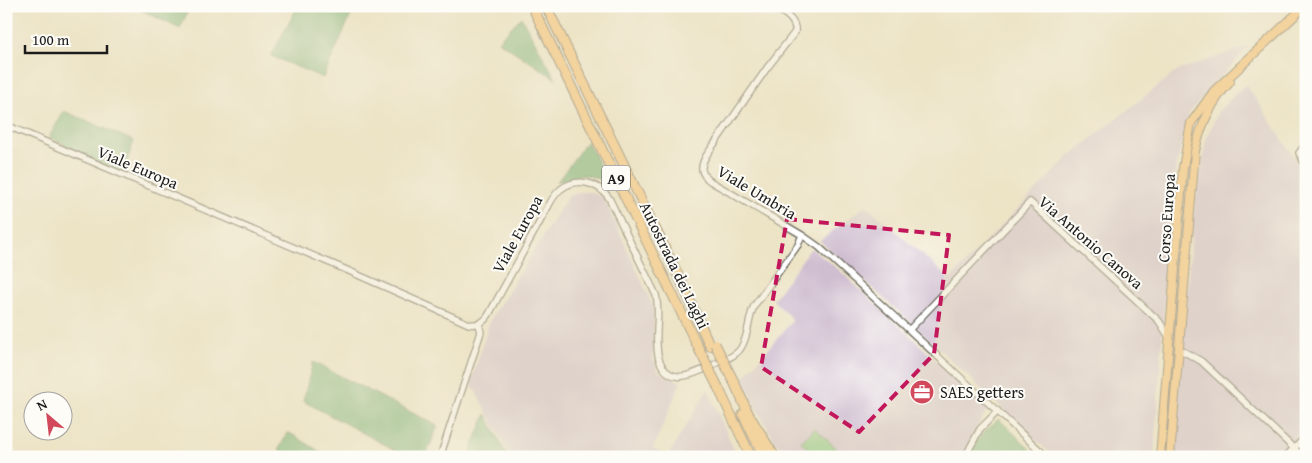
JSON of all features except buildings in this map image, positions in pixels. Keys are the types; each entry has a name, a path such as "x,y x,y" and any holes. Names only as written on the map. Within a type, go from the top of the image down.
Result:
{"highway":[{"name":"Autostrada dei Laghi","path":"532,6 718,387 750,457"},
{"name":"Autostrada dei Laghi","path":"546,6 731,383"},
{"name":"A9","path":"731,383 764,457"},
{"name":"A9","path":"731,383 775,457"}],"main road":[{"name":"Corso Europa","path":"1160,457 1183,168 1192,123 1214,91 1305,6"},
{"name":"Corso Europa","path":"1170,457 1194,160 1200,130 1208,111 1219,94 1288,22"}],"street":[{"name":"Viale Umbria","path":"774,6 792,21 795,27 792,37 706,156 701,169 705,177 820,247 1047,457"},
{"name":"Viale Europa","path":"6,126 349,271 469,324 480,324 488,316 555,195 573,183 581,182 598,186 609,198 656,295 659,358 662,366 674,376 682,377 695,374 739,351 745,338 754,306 798,245 802,235"},
{"path":"1306,144 1299,153 1306,166"},
{"name":"Via Antonio Canova","path":"909,329 1030,202 1159,321 1170,339"},
{"name":"Viale Europa","path":"440,457 481,332 480,324"},
{"path":"1179,349 1201,361 1304,457"},
{"path":"965,457 980,430 998,411"},
{"path":"1285,457 1306,437"}],"highlighted area":[{"path":"787,219 949,235 934,354 859,432 761,367"}],"shaded area":[{"path":"1249,46 1189,113 1173,180 1154,457 1054,457 820,241 866,205 950,279 1069,156 1177,71"},
{"path":"1246,84 1306,175 1306,428 1296,438 1295,453 1300,457 1172,457 1194,211 1206,140 1218,111"},
{"path":"581,192 591,192 604,198 654,308 653,359 659,372 681,382 653,449 669,454 708,389 737,457 511,457 471,383 490,320 568,196"},
{"path":"811,248 838,269 988,408 961,457 787,457 775,441 756,407 743,378 793,320 773,300"}],"green space":[{"path":"133,6 190,6 180,29"},
{"path":"298,6 355,6 323,78 271,56"},
{"path":"521,17 556,79 498,41"},
{"path":"64,111 134,141 122,175 49,137"},
{"path":"587,141 610,186 595,178 584,175 557,182"},
{"path":"313,362 438,426 425,457 408,457 303,401"},
{"path":"486,414 508,457 468,457"},
{"path":"999,419 1038,457 970,457 977,441"},
{"path":"815,428 840,452 835,457 817,457 801,442"},
{"path":"288,432 329,457 288,457 279,449"}],"place":[{"name":"SAES getters","path":"922,392"}]}
